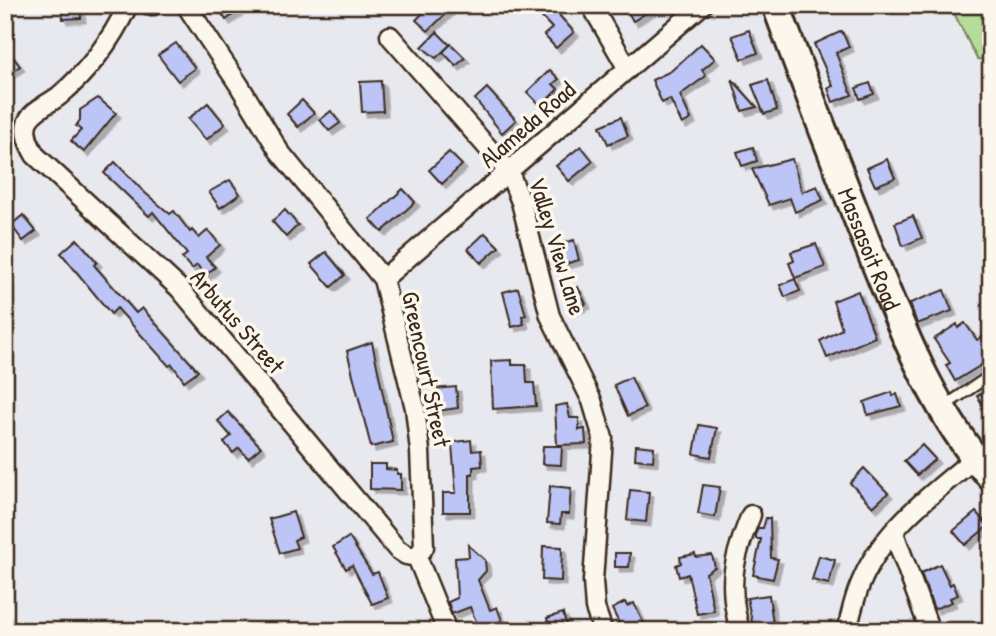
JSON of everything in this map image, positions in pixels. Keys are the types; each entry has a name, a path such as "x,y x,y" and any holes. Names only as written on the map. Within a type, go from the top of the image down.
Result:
{"main road":[{"name":"Massasoit Road","path":"776,5 887,292 942,408 983,468"}],"street":[{"name":"Arbutus Street","path":"128,5 107,46 93,64 59,96 30,118 26,128 35,155 178,288 397,549 406,555 417,556"},
{"name":"Greencourt Street","path":"186,5 279,151 383,279 415,408 421,451 424,547 417,556"},
{"path":"591,5 628,69"},
{"name":"Alameda Road","path":"383,279 702,5"},
{"name":"Valley View Lane","path":"390,36 509,172 521,202 550,316 581,375 602,427 593,581 595,608 603,631"},
{"path":"847,631 863,576 894,533 939,488 983,468"},
{"path":"740,631 731,585 738,550 751,515"},
{"path":"894,533 930,631"},
{"path":"417,556 447,631"}],"lane":[{"path":"942,408 991,375"}],"green space":[{"path":"950,5 991,5 991,60 977,59"}],"building":[{"path":"62,5 80,5 81,18 63,19"},
{"path":"216,5 246,5 226,20"},
{"path":"431,5 455,5 428,31 416,20"},
{"path":"530,5 550,5 574,32 556,48 544,35 552,28"},
{"path":"624,5 659,5 633,21"},
{"path":"749,30 758,53 742,59 732,36"},
{"path":"842,31 849,47 836,53 852,95 833,102 828,88 833,86 814,44"},
{"path":"437,32 450,45 436,58 422,47"},
{"path":"176,43 195,68 178,81 158,55"},
{"path":"451,44 465,58 456,66 443,52"},
{"path":"701,44 715,59 702,70 706,76 680,95 691,119 682,124 670,99 662,103 652,80 671,71"},
{"path":"5,47 20,66 5,77"},
{"path":"550,70 559,79 553,84 558,89 541,106 527,92"},
{"path":"732,79 757,107 742,111"},
{"path":"768,80 777,110 764,114 752,85"},
{"path":"381,81 383,111 362,112 360,82"},
{"path":"870,83 874,94 860,99 856,88"},
{"path":"487,88 516,120 502,133 475,99"},
{"path":"98,98 116,113 84,152 71,141 81,130 76,126 80,120 80,110"},
{"path":"302,100 314,113 298,127 287,114"},
{"path":"208,103 225,124 206,140 188,119"},
{"path":"331,111 340,123 329,131 320,120"},
{"path":"621,117 628,136 608,144 600,126"},
{"path":"581,146 593,161 569,181 556,166"},
{"path":"753,147 757,161 742,166 737,152"},
{"path":"449,152 462,165 442,184 429,170"},
{"path":"792,159 802,192 817,186 823,200 795,212 790,198 769,205 752,169"},
{"path":"887,159 895,178 875,186 867,168"},
{"path":"115,162 170,214 174,211 190,232 192,230 199,238 208,230 220,245 206,257 215,267 206,275 197,265 192,269 182,258 187,254 153,212 149,216 104,173"},
{"path":"230,180 240,194 220,208 209,192"},
{"path":"403,189 415,202 382,232 370,219"},
{"path":"285,210 298,225 286,237 272,221"},
{"path":"23,215 36,231 23,241 11,225"},
{"path":"913,216 922,238 903,246 895,223"},
{"path":"485,233 499,247 481,263 468,249"},
{"path":"77,239 97,262 94,265 136,313 142,308 198,371 184,381 172,364 169,366 117,308 111,314 61,253"},
{"path":"574,240 579,260 558,266 554,264 552,246"},
{"path":"816,244 825,267 795,278 789,263 794,261 791,252"},
{"path":"326,252 345,275 331,287 311,264"},
{"path":"795,279 800,291 785,297 780,285"},
{"path":"578,287 586,304 574,310 566,292"},
{"path":"518,288 526,315 522,316 524,324 512,327 503,292"},
{"path":"944,290 952,311 917,324 910,303"},
{"path":"858,291 875,337 827,358 820,341 842,329 833,301"},
{"path":"965,323 977,340 991,332 991,359 955,381 946,365 950,363 934,339 957,324 958,328"},
{"path":"372,342 393,442 371,447 347,351"},
{"path":"512,360 512,365 526,365 527,383 534,383 536,406 493,409 491,361"},
{"path":"631,377 645,408 628,416 614,385"},
{"path":"456,387 458,408 436,411 434,389"},
{"path":"991,387 991,417 977,396"},
{"path":"892,392 893,396 897,394 901,406 868,415 864,402"},
{"path":"567,404 570,418 579,418 579,430 585,429 586,444 557,445 555,406"},
{"path":"228,412 261,447 248,458 239,448 233,453 224,442 231,436 218,421"},
{"path":"699,425 717,428 711,457 694,454"},
{"path":"471,440 472,451 481,450 482,466 473,467 473,474 470,474 470,512 443,512 443,493 456,493 452,445 455,442"},
{"path":"636,445 654,447 653,461 635,459"},
{"path":"922,445 935,459 917,475 904,461"},
{"path":"543,446 562,446 561,465 542,464"},
{"path":"370,464 386,464 386,469 397,470 397,474 401,474 401,490 370,489"},
{"path":"864,468 888,493 873,507 850,483"},
{"path":"703,485 720,487 715,517 698,514"},
{"path":"550,486 571,488 569,514 561,514 560,524 547,523"},
{"path":"630,490 649,492 646,522 627,520"},
{"path":"293,512 301,537 294,540 297,548 280,553 269,519"},
{"path":"976,512 988,526 965,545 953,531"},
{"path":"766,518 770,518 771,558 778,559 773,579 753,575 761,539 756,539 756,533 758,528 763,528"},
{"path":"349,537 372,574 378,572 388,598 372,604 352,565 346,569 333,547"},
{"path":"468,545 485,560 486,571 478,580 490,610 497,607 502,631 480,631 470,607 452,614 448,602 457,598 455,558 469,557"},
{"path":"543,546 562,547 561,581 542,580"},
{"path":"615,553 630,553 629,567 615,567"},
{"path":"695,554 696,557 712,555 715,567 706,573 714,611 697,614 688,574 679,577 676,565 681,563 680,557"},
{"path":"819,556 835,560 829,584 812,580"},
{"path":"940,564 958,595 950,598 952,602 934,609 921,573"},
{"path":"769,595 774,631 754,631 747,598"},
{"path":"625,602 627,606 634,603 647,631 623,631 612,609"},
{"path":"563,613 568,631 550,631 547,618"}]}
